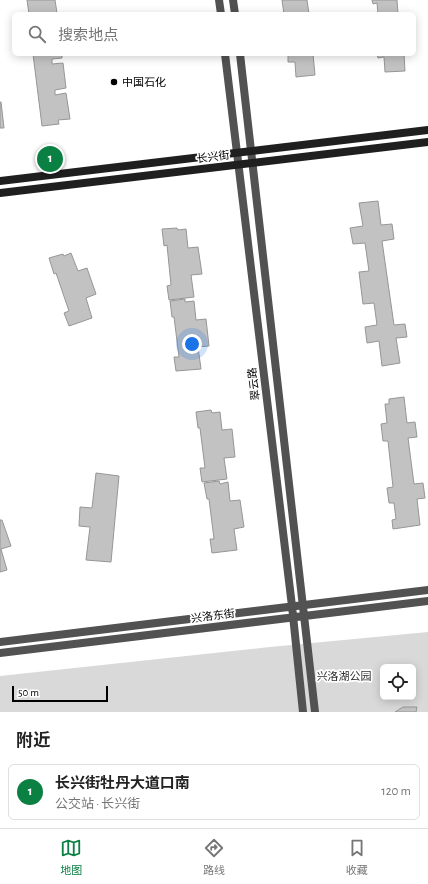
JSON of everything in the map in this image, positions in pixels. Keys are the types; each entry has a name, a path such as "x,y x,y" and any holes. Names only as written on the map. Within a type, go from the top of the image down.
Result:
{"main road":[{"name":"长兴街","path":"0,181 428,130"},
{"name":"长兴街","path":"0,193 428,142"}],"street":[{"path":"219,0 221,12"},
{"path":"233,0 235,12"},
{"name":"翠云路","path":"225,56 292,606 303,712"},
{"path":"240,56 315,712"},
{"name":"兴洛东街","path":"0,642 428,590"},
{"name":"兴洛东街","path":"0,653 428,601"}],"green space":[{"name":"兴洛湖公园","path":"428,632 428,712 0,712 0,676 270,647"}],"building":[{"path":"27,0 55,0 57,12 29,12"},
{"path":"282,0 307,0 309,12 284,12"},
{"path":"372,0 397,0 398,12 378,12 377,3 373,4"},
{"path":"33,56 62,56 62,58 52,59 52,64 63,63 66,88 55,90 55,95 66,93 70,119 58,120 59,124 42,126"},
{"path":"288,56 313,56 315,75 296,77 295,62 288,62"},
{"path":"378,56 404,56 405,71 385,72 384,57 378,58"},
{"path":"1,102 4,128 0,128"},
{"path":"378,201 381,225 392,224 394,239 382,241 394,325 405,324 407,337 396,338 400,363 382,366 379,341 367,343 365,327 377,325 374,303 363,304 359,272 369,271 365,243 353,244 350,228 363,226 359,203"},
{"path":"177,228 178,230 186,229 188,248 198,247 202,274 191,275 194,297 169,300 167,286 171,285 167,245 164,246 162,229"},
{"path":"71,253 78,271 87,268 96,294 86,298 92,318 69,326 64,313 69,311 56,273 54,274 49,258 63,254 64,256"},
{"path":"185,299 185,302 194,301 196,320 206,319 209,346 198,347 201,369 176,371 174,357 179,357 174,317 172,317 170,301"},
{"path":"404,397 407,423 415,422 417,437 408,438 414,484 423,483 425,498 417,499 420,525 393,529 392,520 396,519 394,503 389,503 387,488 393,487 388,441 383,441 381,424 387,423 385,404 389,404 389,399"},
{"path":"211,410 212,413 220,412 222,430 232,429 235,457 224,458 227,479 202,482 200,468 205,468 200,428 198,428 196,412"},
{"path":"96,473 119,476 111,562 86,560 90,527 79,526 80,507 92,508"},
{"path":"219,481 220,484 228,482 230,501 240,500 244,527 234,529 237,550 212,553 210,539 214,539 209,499 207,499 204,483"},
{"path":"0,520 2,520 11,546 1,549 7,570 0,572"},
{"path":"403,707 417,707 416,712 395,712"}],"place":[{"name":"中国石化","path":"114,82"},
{"name":"长兴街牡丹大道口南","path":"50,159"}]}
